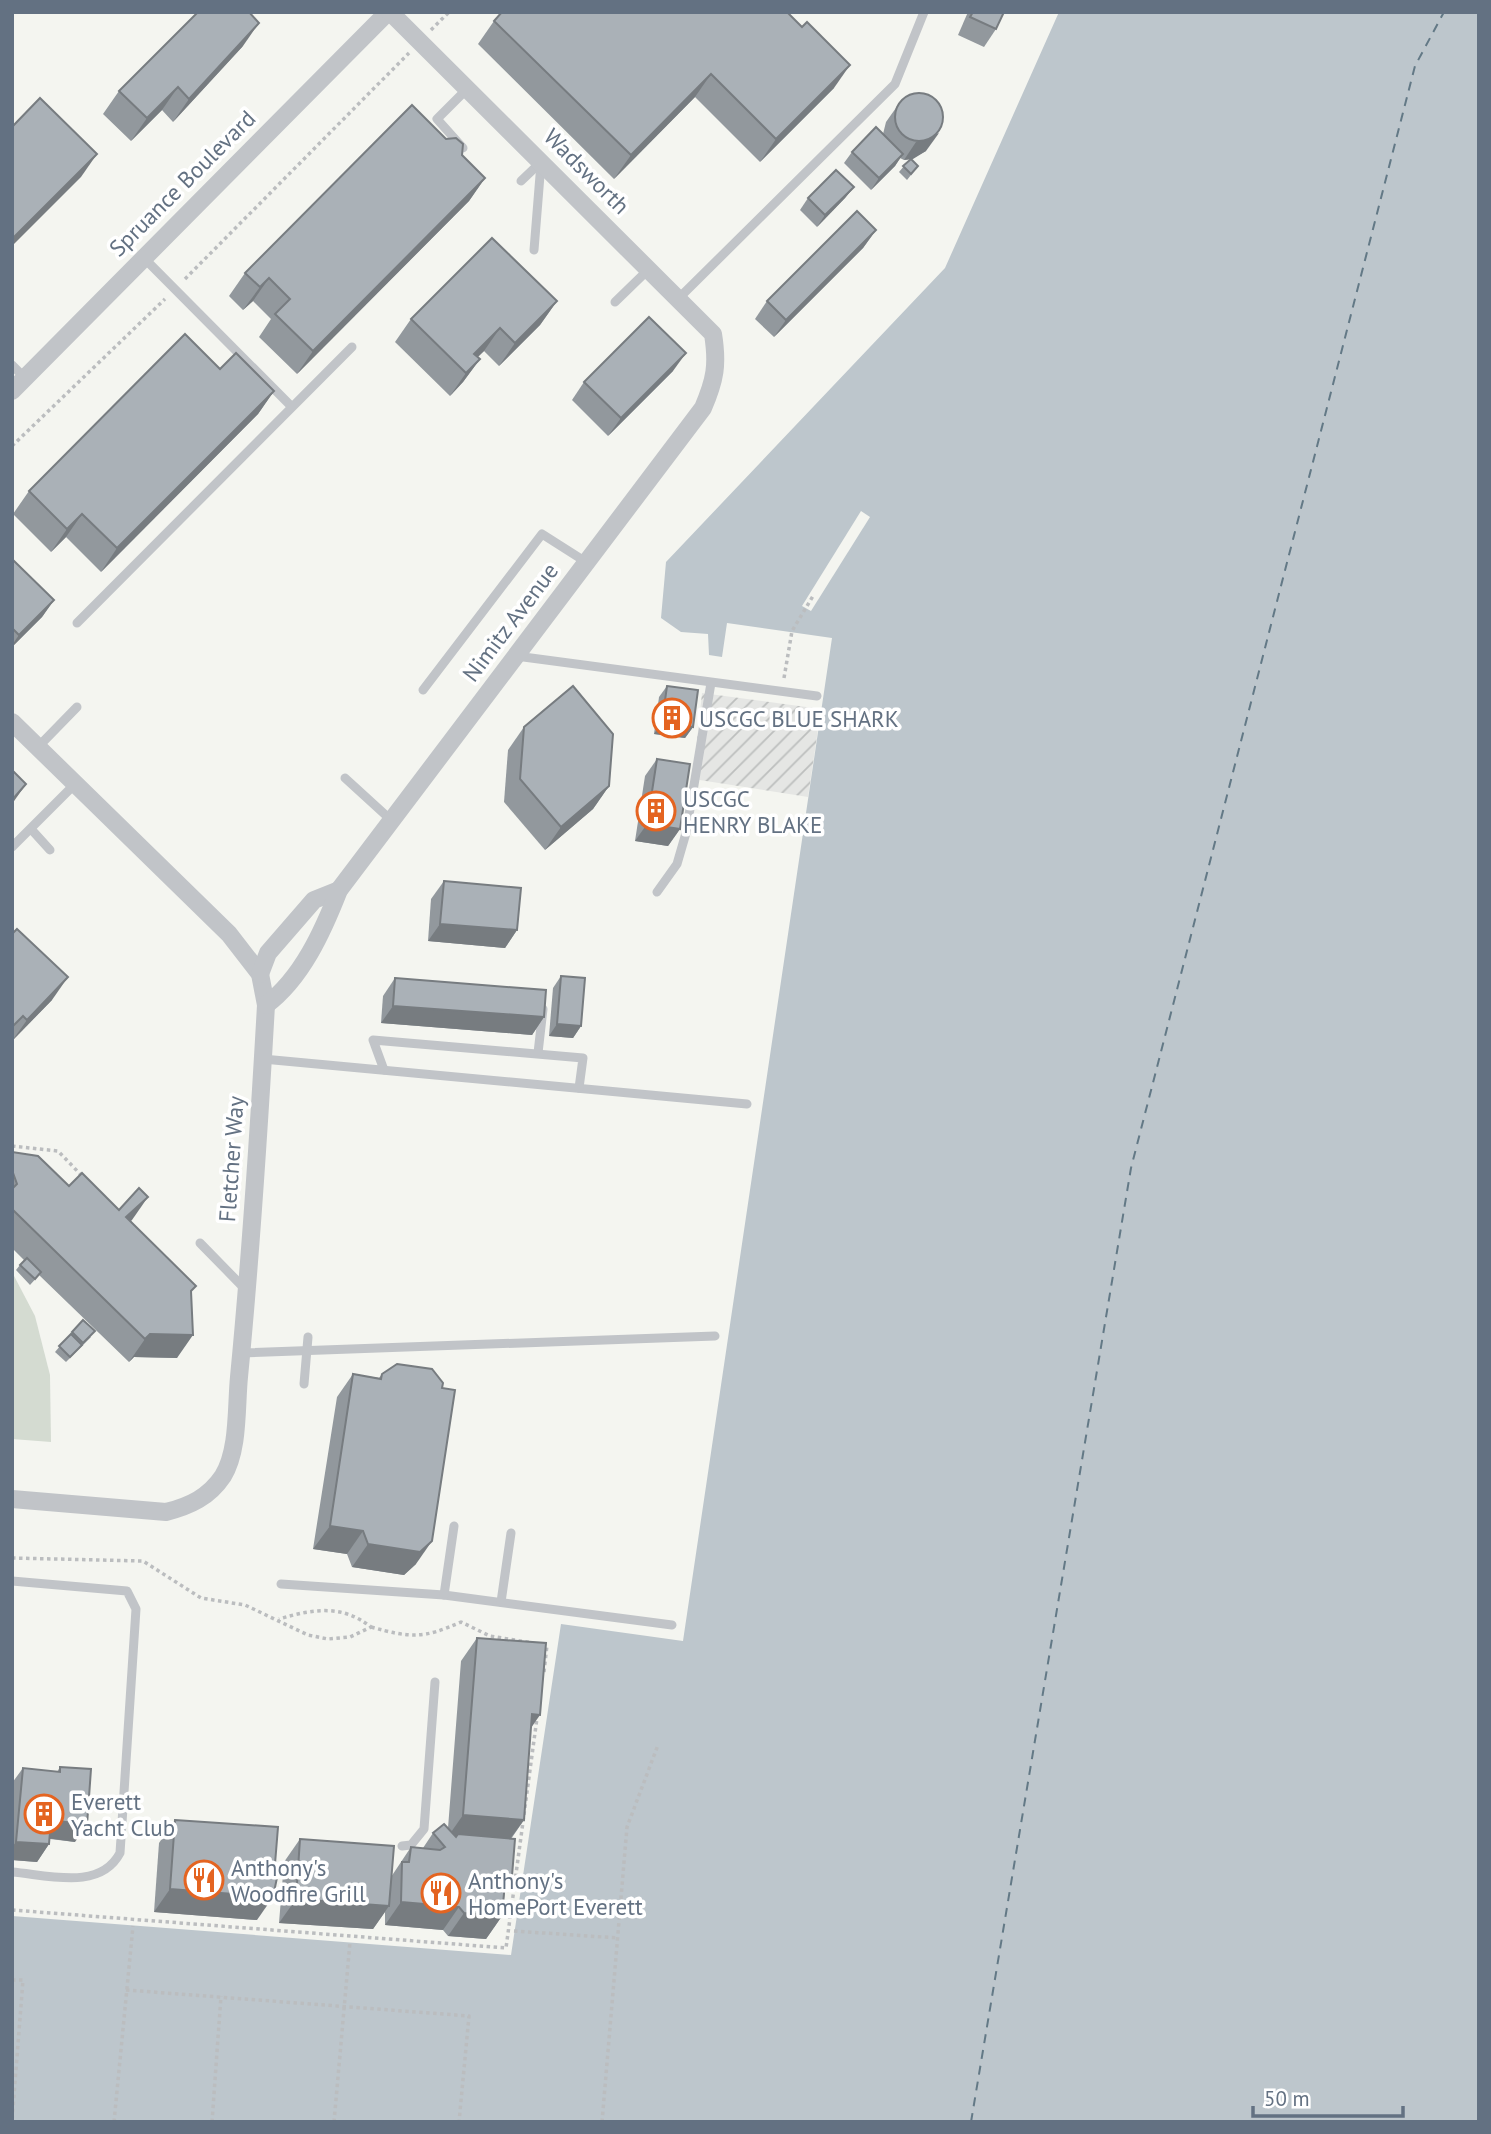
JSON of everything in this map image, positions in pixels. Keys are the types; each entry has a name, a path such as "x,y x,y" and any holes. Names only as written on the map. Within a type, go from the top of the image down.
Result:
{"street":[{"name":"Wadsworth","path":"389,12 542,161 713,334 715,381"},
{"name":"Spruance Boulevard","path":"16,378 143,257 389,12"},
{"name":"Nimitz Avenue","path":"266,1005 283,993 323,930 339,890 703,408 715,381"},
{"name":"Fletcher Way","path":"12,722 229,934 260,974 266,1005 242,1353 232,1449 224,1475 205,1497 184,1507 166,1511 12,1499"},
{"name":"Nimitz Avenue","path":"260,974 268,953 314,900 339,890"}],"lane":[{"path":"679,298 895,84 924,12"},
{"path":"463,148 437,119 468,88"},
{"path":"521,181 542,161"},
{"path":"534,250 542,161"},
{"path":"143,257 291,406"},
{"path":"615,302 649,269"},
{"path":"77,623 352,347"},
{"path":"423,690 542,534 586,562"},
{"path":"514,656 817,696"},
{"path":"657,892 677,864 687,833 711,682"},
{"path":"37,747 77,706"},
{"path":"345,778 391,820"},
{"path":"12,847 75,784"},
{"path":"31,829 50,850"},
{"path":"538,1054 544,997"},
{"path":"384,1070 373,1040 583,1058 579,1088"},
{"path":"263,1059 747,1104"},
{"path":"200,1243 246,1290"},
{"path":"242,1353 715,1336"},
{"path":"304,1384 308,1337"},
{"path":"444,1595 454,1526"},
{"path":"501,1602 511,1533"},
{"path":"12,1581 127,1591 134,1601 120,1853 114,1865 99,1875 85,1878 12,1872"},
{"path":"281,1584 444,1595 671,1625"},
{"path":"402,1846 411,1845 424,1829 435,1682"}],"path":[{"path":"12,446 175,289 449,12"},
{"path":"782,692 792,631 813,596"},
{"path":"12,1146 58,1151 84,1178"},
{"path":"12,1558 144,1561 201,1598 245,1605 308,1635 328,1639 351,1637 371,1627"},
{"path":"279,1619 306,1611 332,1609 355,1615 371,1627 407,1637 438,1633 461,1622 490,1636 547,1645 544,1672"},
{"path":"12,1910 506,1948 538,1714"},
{"path":"602,2122 626,1827 658,1745"},
{"path":"114,2122 132,1926"},
{"path":"514,1931 618,1938"},
{"path":"334,2122 350,1942"},
{"path":"12,1980 23,1980 12,2121"},
{"path":"127,1990 468,2016 459,2122"},
{"path":"212,2122 221,1996"}],"shaded area":[{"path":"1059,12 1479,12 1479,2122 12,2122 12,1916 511,1955 561,1624 683,1641 832,638 727,623 722,657 709,655 708,634 681,632 661,618 666,562 945,268"},
{"path":"702,693 821,709 808,797 693,779"},
{"path":"12,1272 35,1316 50,1375 51,1442 12,1439"}],"pier":[{"path":"861,511 870,517 811,611 802,606"}],"building":[{"path":"198,12 249,12 259,23 189,99 178,87 147,118 119,91"},
{"path":"502,12 787,12 802,27 807,22 850,65 776,139 711,74 631,155 494,21"},
{"path":"973,12 1004,12 996,29 970,17"},
{"path":"919,93 936,100 943,117 936,134 919,141 902,134 895,117 902,100"},
{"path":"40,98 97,154 12,239 12,127"},
{"path":"412,105 446,139 456,138 463,144 462,155 485,178 313,351 275,314 290,299 269,278 260,287 245,273"},
{"path":"876,127 903,154 879,178 852,152"},
{"path":"911,159 918,166 911,174 903,166"},
{"path":"836,170 854,187 825,215 808,198"},
{"path":"857,211 876,230 786,320 767,301"},
{"path":"492,238 557,301 515,343 500,328 474,354 480,359 466,373 411,319"},
{"path":"649,317 686,353 621,418 584,382"},
{"path":"185,334 220,369 236,353 274,391 117,548 82,514 67,529 29,491"},
{"path":"12,559 54,600 19,635 12,628"},
{"path":"573,686 613,734 609,786 561,827 520,779 524,727"},
{"path":"667,686 698,690 693,727 662,722"},
{"path":"657,759 690,764 680,829 647,824"},
{"path":"12,770 26,784 12,800"},
{"path":"444,881 521,888 517,930 440,924"},
{"path":"17,929 68,977 27,1020 23,1016 12,1027 12,934"},
{"path":"561,976 585,978 581,1026 557,1024"},
{"path":"395,978 546,990 544,1017 393,1006"},
{"path":"12,1152 38,1156 69,1186 82,1173 119,1210 139,1188 148,1197 126,1217 196,1286 191,1291 193,1335 150,1334 145,1339 12,1209 12,1189 17,1184 12,1170"},
{"path":"27,1258 41,1272 35,1279 20,1265"},
{"path":"83,1320 95,1331 83,1343 72,1332"},
{"path":"71,1334 82,1345 70,1357 59,1346"},
{"path":"397,1364 432,1369 443,1383 442,1388 455,1390 432,1541 420,1552 368,1544 363,1531 330,1526 353,1374 381,1379 382,1374"},
{"path":"477,1638 546,1643 540,1715 532,1714 524,1820 463,1815"},
{"name":"Everett Yacht Club","path":"60,1767 91,1769 87,1825 51,1820 49,1844 16,1842 23,1768 60,1772"},
{"path":"175,1820 278,1827 275,1864 279,1868 273,1897 170,1889"},
{"path":"444,1824 456,1837 458,1834 515,1839 512,1876 505,1882 502,1916 464,1913 459,1907 401,1902 402,1862 409,1862 411,1847 440,1850 445,1847 433,1833"},
{"path":"300,1839 394,1846 389,1906 296,1899"}],"ferry route":[{"path":"971,2122 1131,1168 1415,66 1444,12"}],"place":[{"name":"USCGC BLUE SHARK","path":"672,718"},
{"name":"USCGC HENRY BLAKE","path":"656,811"},
{"name":"Everett Yacht Club","path":"44,1814"},
{"name":"Anthony's Woodfire Grill","path":"204,1880"},
{"name":"Anthony's HomePort Everett","path":"441,1893"}]}
